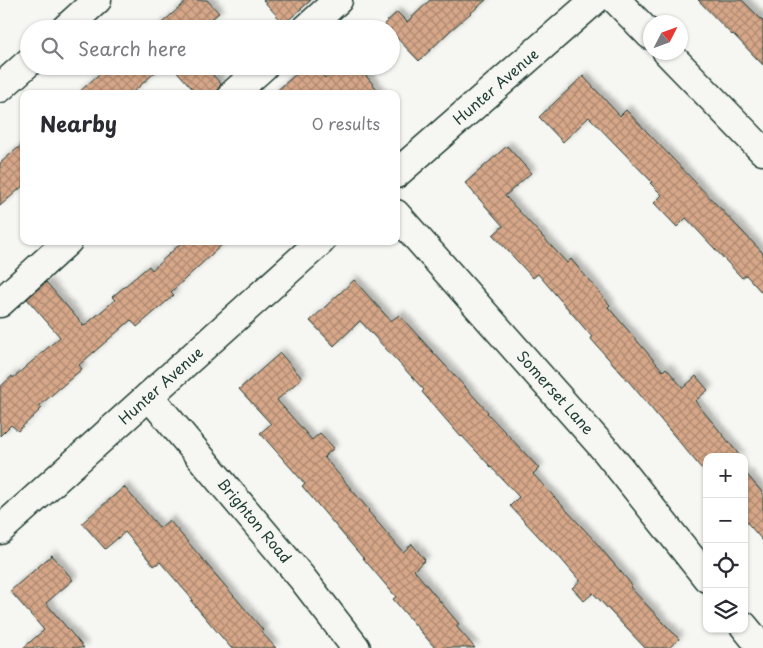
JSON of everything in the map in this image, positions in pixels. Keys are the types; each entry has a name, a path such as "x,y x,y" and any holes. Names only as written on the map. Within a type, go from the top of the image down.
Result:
{"street":[{"path":"75,20 97,0"},
{"path":"316,20 338,0"},
{"name":"Hunter Avenue","path":"400,171 596,0"},
{"path":"616,0 643,28"},
{"path":"676,60 763,151"},
{"path":"0,88 20,70"},
{"path":"237,90 254,75"},
{"name":"Somerset Lane","path":"400,219 607,452 703,573"},
{"path":"0,304 64,245"},
{"name":"Hunter Avenue","path":"0,530 317,245"},
{"name":"Brighton Road","path":"149,396 302,578 356,648"},
{"path":"748,631 762,648"}],"building":[{"path":"188,0 207,0 219,13 211,20 165,20"},
{"path":"263,0 311,0 288,20 280,20"},
{"path":"430,0 486,0 419,61 400,41 400,20 388,20 397,12 407,22"},
{"path":"698,0 742,0 763,21 763,65 732,35"},
{"path":"98,75 152,75 135,90 81,90"},
{"path":"180,75 213,75 221,84 218,90 193,90"},
{"path":"295,75 322,75 325,78 328,75 365,75 378,90 278,90"},
{"path":"583,76 620,116 626,110 763,253 763,294 746,275 742,278 686,218 677,227 654,203 662,195 650,183 652,182 589,117 563,142 539,117"},
{"path":"20,146 20,188 0,206 0,163"},
{"path":"507,146 531,173 505,196 567,263 571,259 610,305 608,307 663,371 666,368 683,388 696,376 708,390 695,401 738,453 703,453 703,470 538,274 533,278 493,235 503,226 465,183"},
{"path":"179,245 222,245 171,292 174,295 137,327 131,320 79,365 82,369 39,406 42,408 18,431 11,425 0,436 0,387 60,337 27,299 46,282 84,326 115,300 112,297 149,266 152,270"},
{"path":"354,280 391,321 399,315 539,468 533,474 593,539 632,585 630,587 679,639 669,648 645,648 593,593 584,601 572,588 580,581 555,552 510,506 519,497 461,437 422,392 424,390 360,321 334,346 310,321"},
{"path":"280,353 302,378 277,400 312,440 320,433 334,448 324,457 403,552 412,544 425,560 414,570 459,624 456,626 475,648 435,648 393,599 396,597 302,486 305,484 260,433 271,424 239,389"},
{"path":"748,476 763,493 763,541 748,524"},
{"path":"124,487 160,528 169,520 263,630 261,632 276,648 231,648 160,562 154,566 125,532 105,549 82,523"},
{"path":"52,555 73,580 46,603 84,648 23,648 44,630 10,591"}]}
